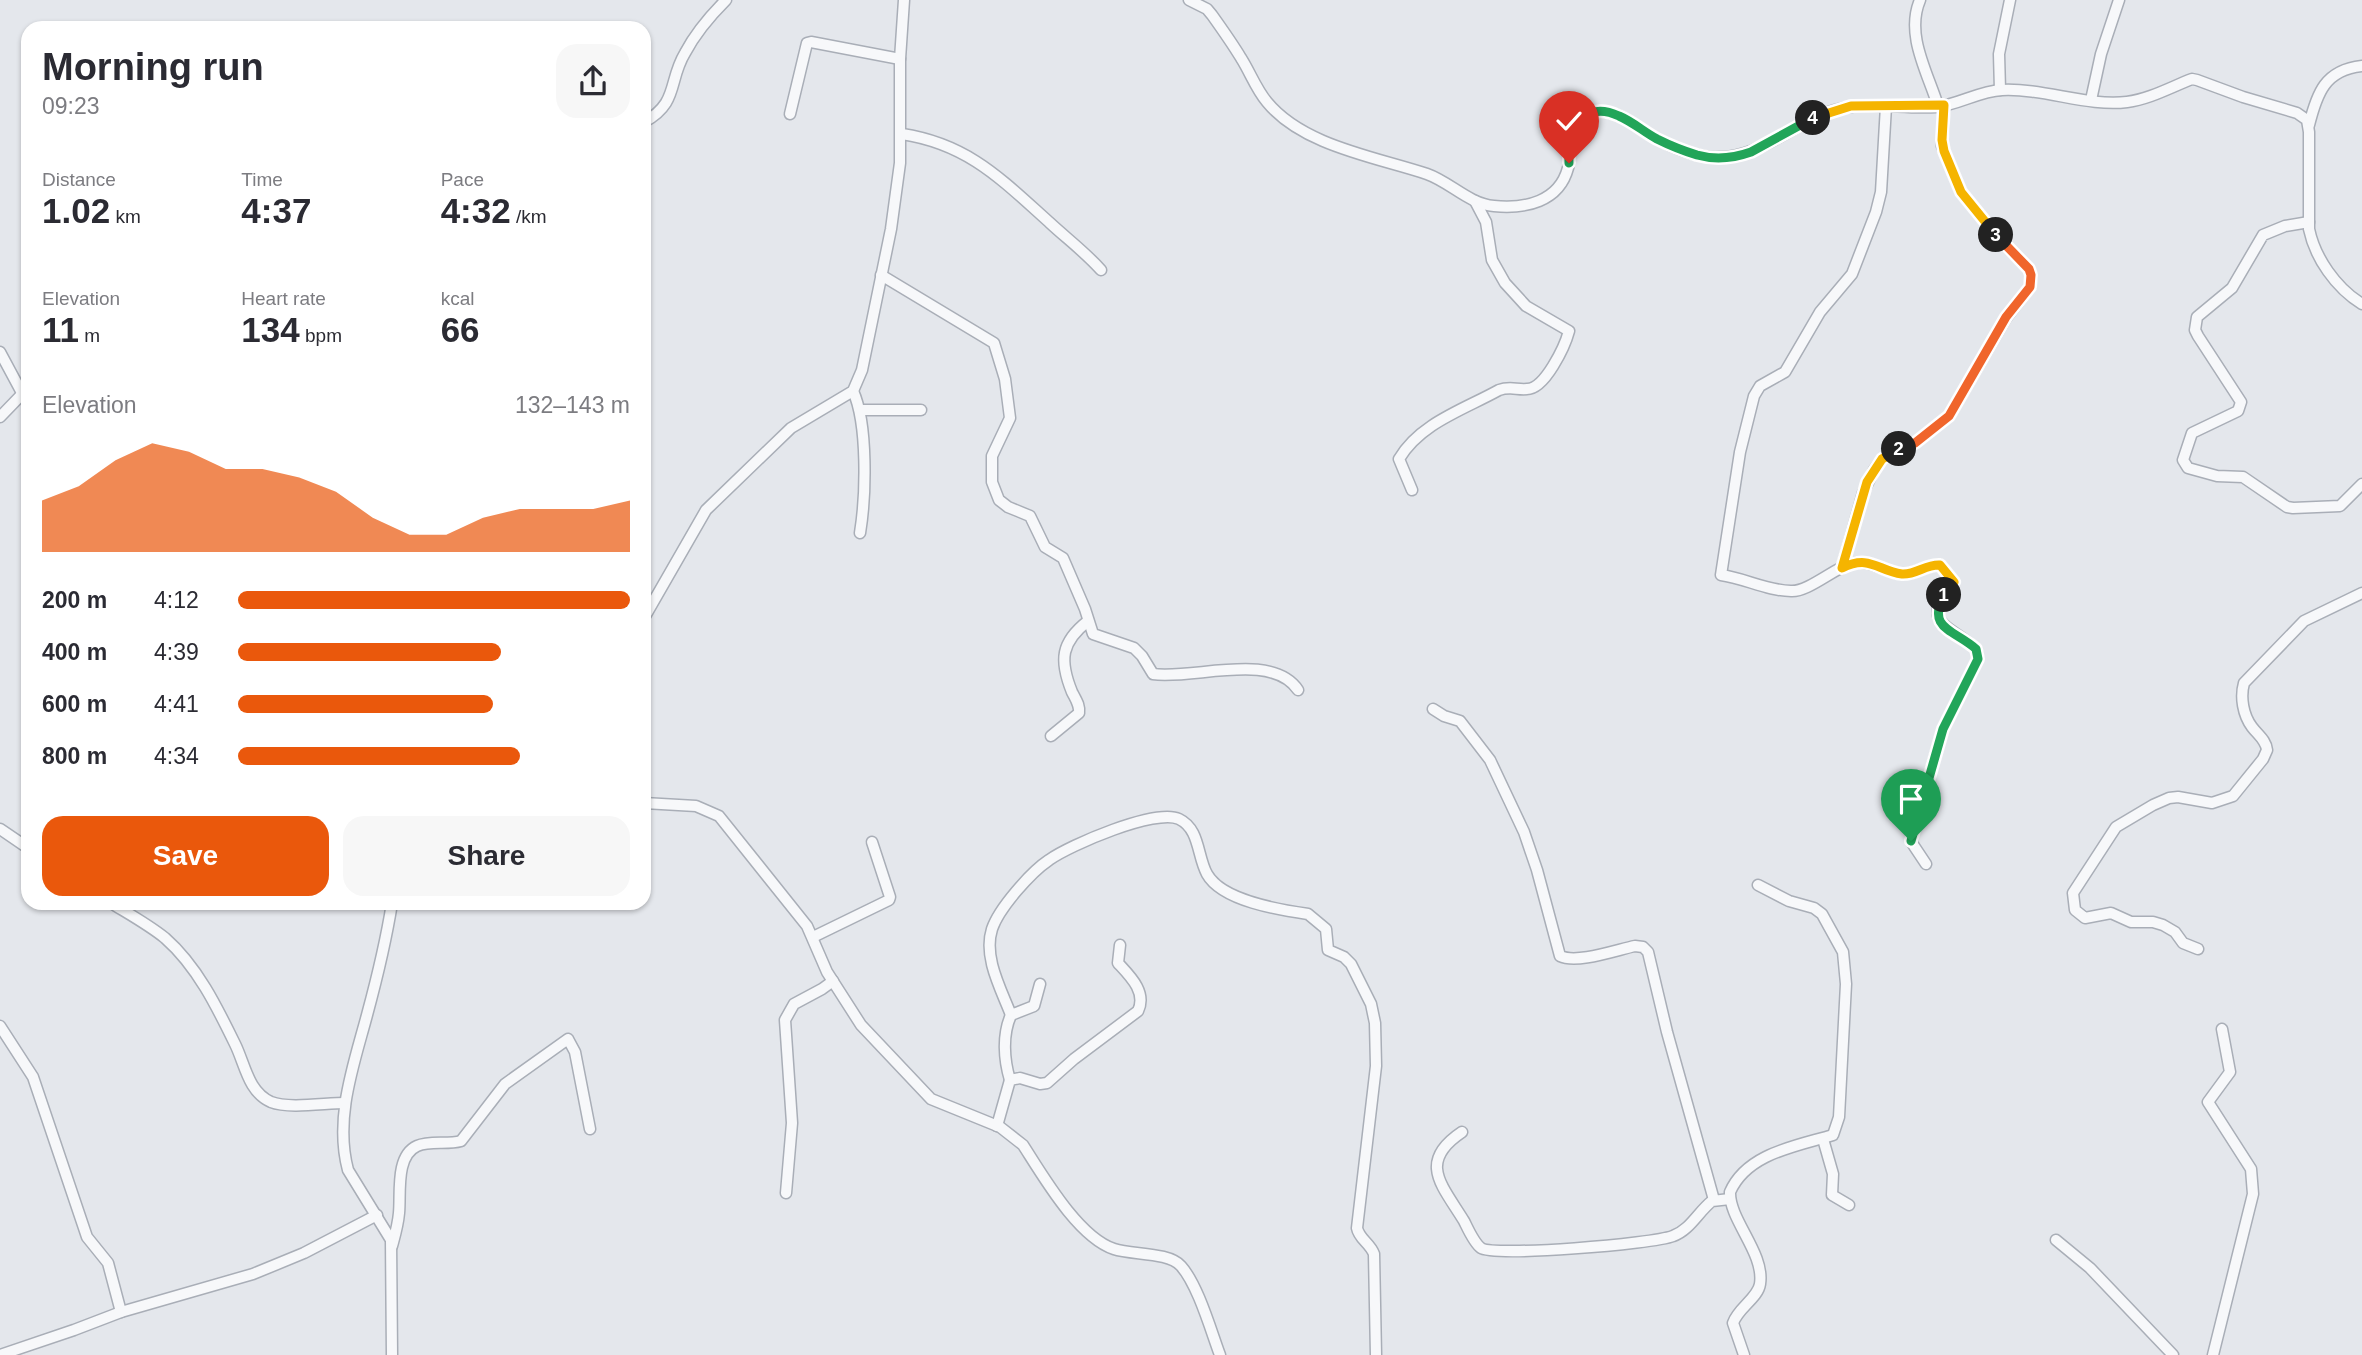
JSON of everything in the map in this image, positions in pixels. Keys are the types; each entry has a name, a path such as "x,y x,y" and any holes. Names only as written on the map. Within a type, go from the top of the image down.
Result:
{"street":[{"path":"651,118 666,105 685,51 726,0"},
{"path":"651,606 706,510 791,428 853,391 862,370 895,206 902,134 900,59 904,0"},
{"path":"1189,0 1207,9 1212,15 1241,57 1262,95 1281,114 1307,132 1331,144 1374,159 1431,175 1475,200 1492,206 1531,205 1547,198 1569,168 1570,142 1578,123 1594,112 1612,113 1656,138 1687,151 1722,157 1751,152 1830,111 1851,106 1941,106 2000,90 2040,91 2115,103 2136,101 2197,80 2297,113 2304,117 2309,125"},
{"path":"1842,568 1863,493 1874,470 1882,459 1915,443 1949,416 2006,317 2030,287 2031,281 2029,269 2007,248 1961,192 1942,146 1941,106 1919,48 1915,19 1920,0"},
{"path":"2000,90 1999,54 2010,0"},
{"path":"2091,100 2101,54 2119,0"},
{"path":"790,114 807,43 811,41 900,59"},
{"path":"2362,66 2337,74 2324,84 2315,102 2309,125 2311,240 2330,274 2362,304"},
{"path":"1886,106 1881,192 1852,274 1820,312 1785,372 1760,386 1754,396 1740,452 1721,575 1790,592 1849,564 1869,563 1900,574 1940,565 1954,582 1937,609 1939,619 1943,625 1970,644 1978,654 1978,659 1943,729 1912,836 1912,843 1926,863"},
{"path":"902,134 931,140 971,156 1021,196 1101,270"},
{"path":"1412,490 1399,459 1418,437 1439,421 1499,390 1506,387 1529,390 1537,385 1559,358 1569,331 1532,310 1506,283 1489,252 1486,222 1475,200"},
{"path":"2309,222 2285,226 2263,235 2232,288 2197,317 2195,330 2198,336 2241,402 2238,411 2192,433 2183,460 2188,468 2217,476 2243,477 2287,507 2293,508 2340,506 2362,484"},
{"path":"881,275 994,342 1007,387 1010,418 991,461 995,493 1008,507 1030,516 1045,547 1063,558 1093,634 1134,648 1153,674 1187,675 1256,670 1281,674 1293,681 1298,690"},
{"path":"0,352 21,384"},
{"path":"853,391 860,410 864,493 860,533"},
{"path":"0,417 21,394"},
{"path":"860,410 921,410"},
{"path":"2198,949 2183,943 2175,932 2152,922 2132,922 2111,913 2085,918 2075,910 2073,893 2116,827 2169,798 2212,803 2236,792 2267,750 2267,745 2251,726 2244,712 2244,683 2304,621 2362,593"},
{"path":"1051,736 1079,713 1079,705 1069,683 1063,659 1072,636 1088,621"},
{"path":"1433,709 1460,721 1490,760 1524,832 1560,956 1580,958 1634,946 1643,947 1648,952 1667,1032 1714,1200"},
{"path":"651,803 696,806 719,816 793,907 813,937 833,981 861,1024 928,1096 943,1105 997,1126 1023,1145 1067,1209 1098,1239 1112,1248 1170,1259 1181,1266 1204,1310 1220,1355"},
{"path":"997,1126 1010,1080 1005,1061 1007,1027 1011,1015 990,956 991,930 996,919 1021,888 1049,860 1106,832 1136,822 1178,818 1192,831 1206,874 1216,884 1250,903 1308,914 1315,918 1328,933 1328,950 1344,957 1351,964 1374,1014 1376,1066 1357,1228 1374,1254 1376,1355"},
{"path":"0,829 21,843"},
{"path":"813,937 889,900 872,842"},
{"path":"1744,1355 1732,1323 1758,1290 1760,1280 1746,1234 1730,1199 1732,1186 1764,1157 1833,1136 1839,1117 1846,984 1843,952 1822,914 1814,908 1789,901 1758,885"},
{"path":"122,910 165,938 195,972 238,1049 252,1085 263,1097 269,1101 289,1104 345,1103"},
{"path":"391,910 386,943 345,1103 346,1160 351,1176 389,1233 392,1247 392,1355"},
{"path":"1010,1080 1020,1078 1040,1084 1047,1083 1138,1011 1140,995 1133,979 1118,963 1120,944"},
{"path":"786,1193 792,1124 785,1020 794,1004 833,981"},
{"path":"1011,1015 1034,1006 1040,984"},
{"path":"0,1026 33,1077 87,1237 108,1263 121,1312"},
{"path":"2213,1355 2253,1194 2251,1169 2208,1102 2230,1072 2222,1030"},
{"path":"392,1247 399,1215 402,1169 408,1154 414,1147 425,1144 461,1141 505,1084 568,1039 575,1052 590,1129"},
{"path":"1462,1132 1443,1148 1436,1161 1437,1170 1444,1189 1477,1244 1485,1250 1552,1249 1658,1240 1677,1234 1714,1200 1730,1199"},
{"path":"1823,1139 1833,1174 1832,1195 1849,1205"},
{"path":"0,1355 74,1331 121,1312 253,1274 304,1253 377,1215"},
{"path":"2056,1240 2090,1268 2173,1355"}],"route":[{"path":"1569,163 1572,134 1580,119 1594,112 1621,116 1656,138 1698,155 1722,157 1751,152 1812,118 1840,108 1944,105 1942,146 1961,192 1999,239 2029,269 2030,287 2006,317 1949,416 1915,443 1882,459 1874,470 1863,493 1842,568 1849,564 1869,563 1907,574 1940,565 1954,582 1937,609 1939,619 1943,625 1976,649 1978,654 1978,659 1943,729 1911,841"}]}
